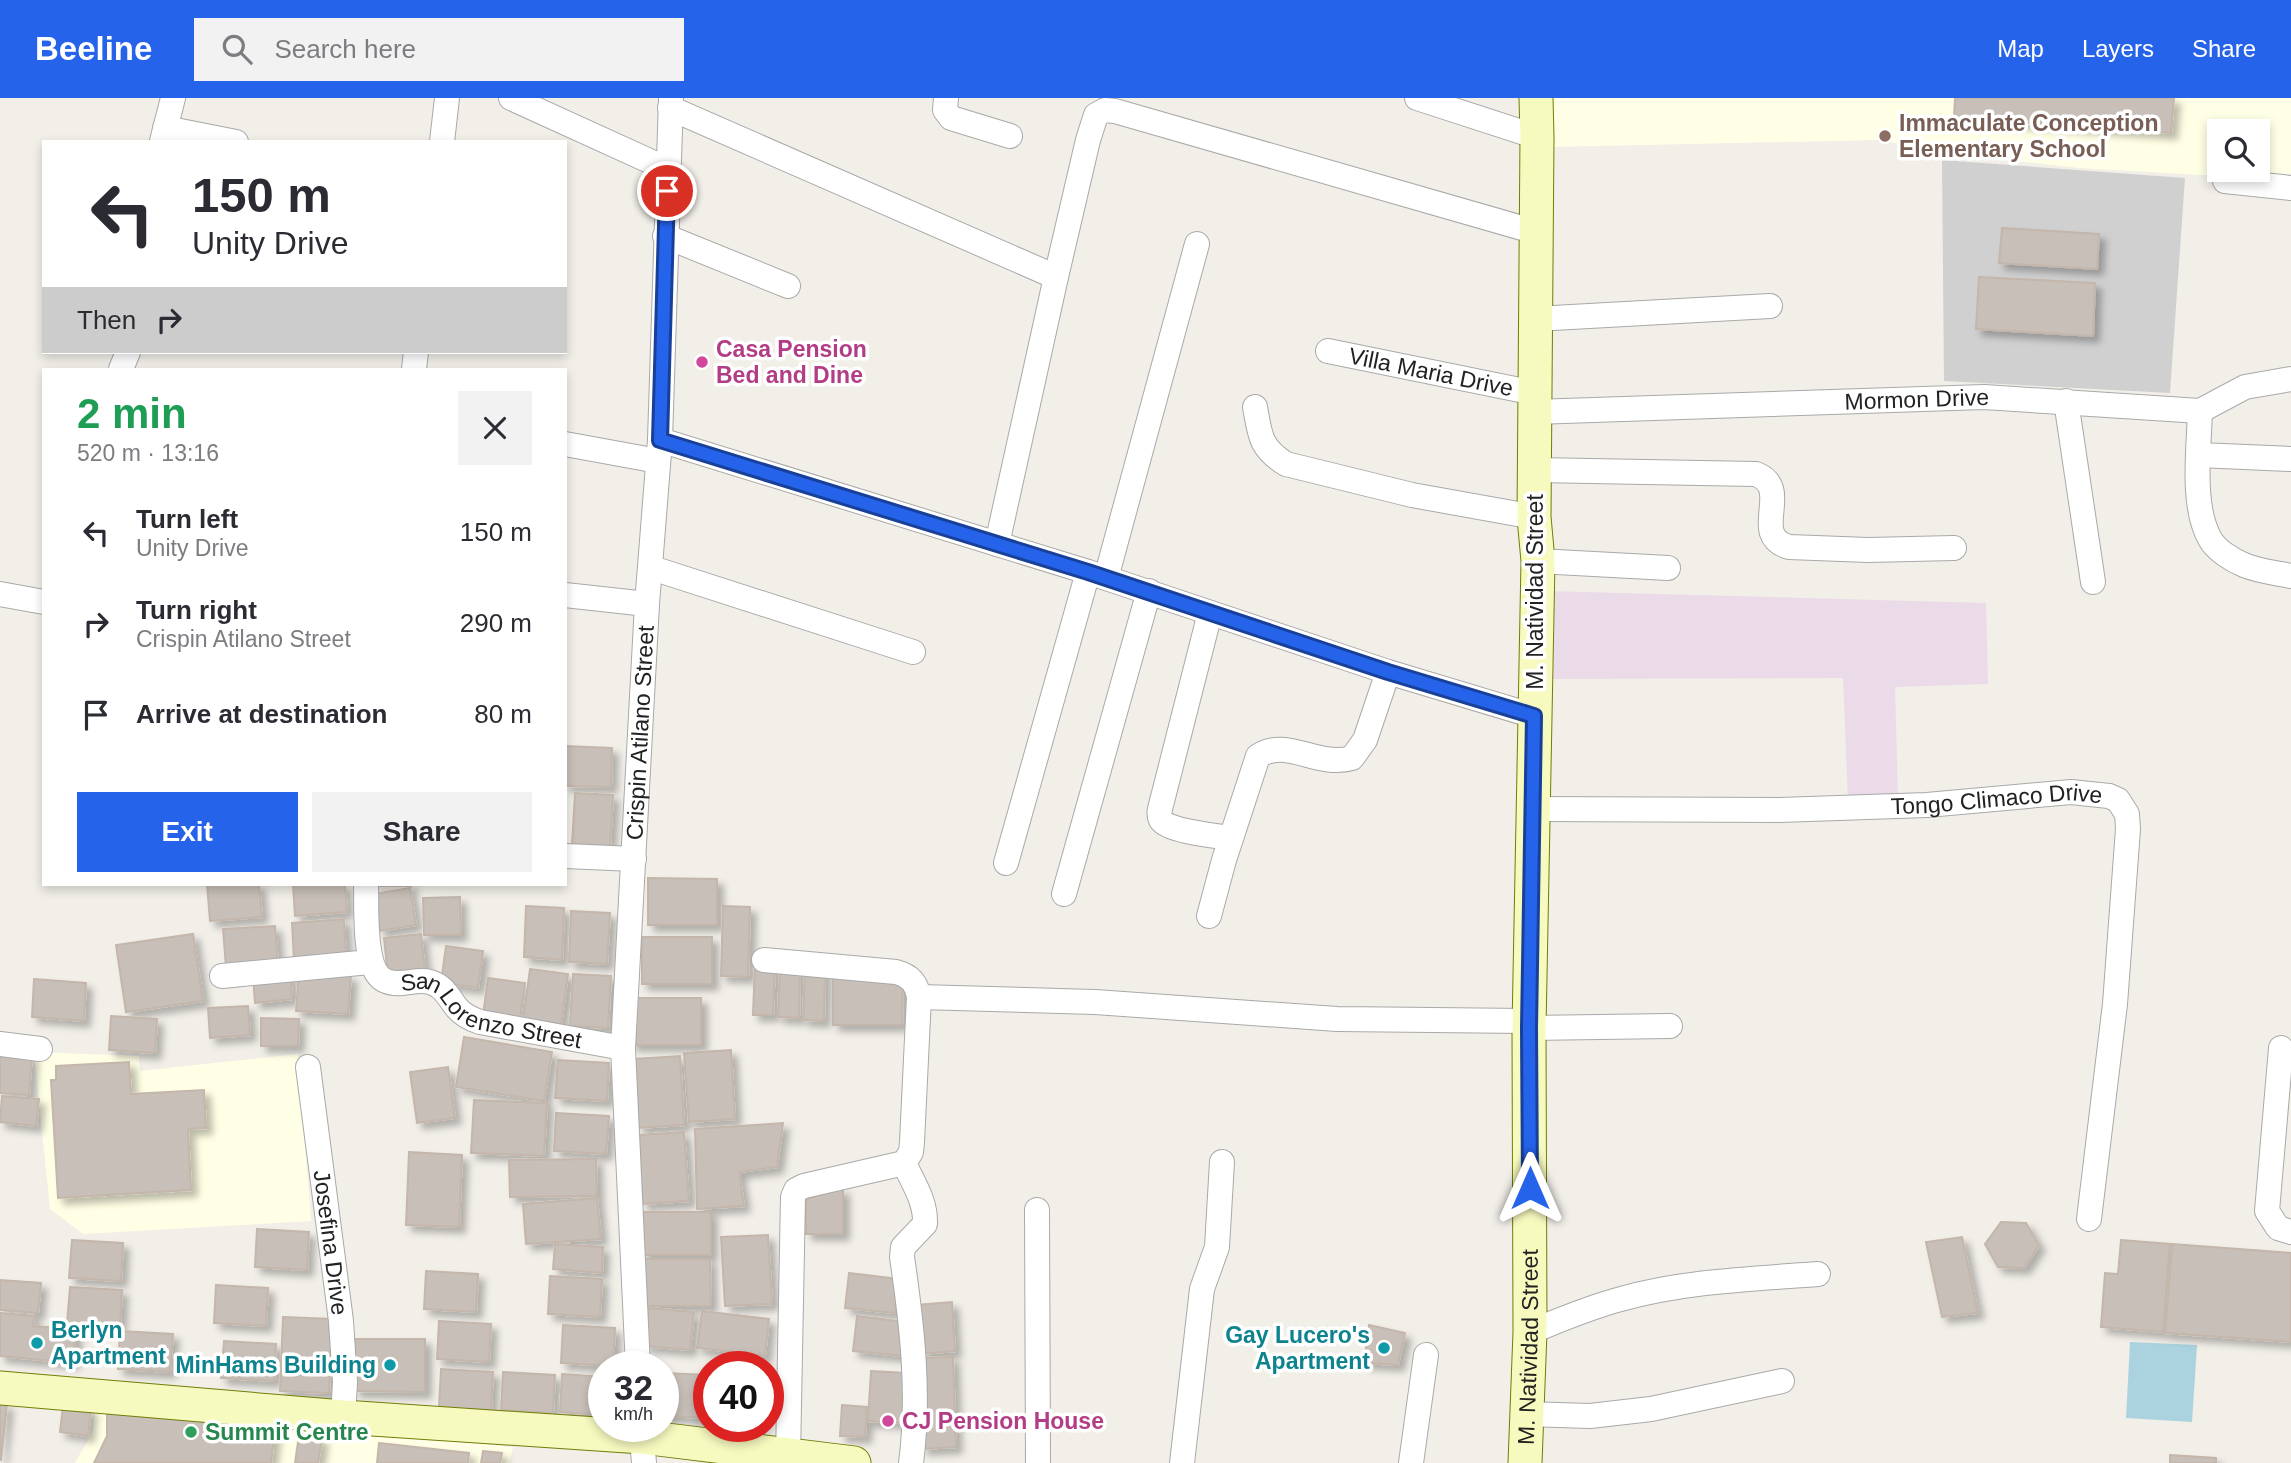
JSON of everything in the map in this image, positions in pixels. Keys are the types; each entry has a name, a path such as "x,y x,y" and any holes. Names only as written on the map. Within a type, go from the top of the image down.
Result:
{"street":[{"path":"173,98 163,135 215,140"},
{"path":"442,140 447,98"},
{"path":"511,98 667,169"},
{"path":"946,98 945,110 951,118 1010,136"},
{"path":"1417,98 1537,137"},
{"name":"M. Natividad Street","path":"1525,1463 1530,1332 1529,1025 1538,561 1534,517 1535,98"},
{"path":"671,103 1056,277"},
{"name":"Crispin Atilano Street","path":"637,1351 623,1048 659,451 671,103"},
{"path":"996,544 1056,277 1096,115 1105,110 1115,111 1536,232"},
{"path":"2234,182 2291,188"},
{"path":"666,236 788,286"},
{"path":"1006,863 1197,244"},
{"path":"1535,319 1770,306"},
{"name":"Villa Maria Drive","path":"1328,351 1534,402"},
{"path":"2291,379 2245,387 2200,411 2199,455 2200,509 2211,541 2223,553 2244,566 2291,576"},
{"name":"Mormon Drive","path":"1534,402 1984,397 2200,411"},
{"path":"2066,401 2093,582"},
{"path":"1255,407 1269,454 1286,464 1412,495 1534,517"},
{"path":"567,444 659,451 996,544 1149,591 1388,672 1534,716"},
{"path":"2199,455 2291,459"},
{"path":"1535,470 1756,474 1769,481 1772,489 1770,530 1778,544 1789,547 1868,550 1954,548"},
{"path":"1538,561 1668,568"},
{"path":"652,568 913,652"},
{"path":"1064,894 1149,591"},
{"path":"0,594 42,602"},
{"path":"567,595 648,604"},
{"path":"1210,612 1160,817 1162,822 1174,828 1231,838"},
{"path":"1209,916 1258,755 1274,748 1322,760 1338,762 1352,758 1364,740 1388,672"},
{"name":"Tongo Climaco Drive","path":"1533,809 1792,809 1927,805 2071,792 2109,796 2118,800 2127,814 2127,843 2115,1004 2089,1219"},
{"path":"567,856 634,859"},
{"path":"222,976 370,962 366,886"},
{"path":"764,960 896,972 907,975 916,985 919,996 911,1152 904,1163 804,1186 796,1190 793,1197 788,1457"},
{"name":"San Lorenzo Street","path":"370,962 375,973 388,982 429,982 444,990 466,1016 480,1022 623,1048"},
{"path":"919,996 1095,1002 1337,1019 1670,1026"},
{"path":"0,1044 40,1049"},
{"path":"2281,1048 2267,1211 2278,1227 2291,1232"},
{"name":"Josefina Drive","path":"308,1067 341,1321 345,1382 343,1417"},
{"path":"1182,1463 1202,1289 1217,1247 1222,1162"},
{"path":"904,1163 924,1204 926,1215 925,1224 903,1247 902,1257 913,1351 915,1420 911,1463"},
{"path":"1037,1210 1038,1463"},
{"path":"1530,1332 1621,1299 1658,1291 1760,1278 1818,1274"},
{"path":"1411,1463 1426,1355"},
{"path":"1526,1414 1590,1416 1651,1409 1782,1381"},
{"path":"0,1388 588,1437"},
{"path":"642,1442 833,1462"}],"shaded area":[{"name":"Immaculate Conception Elementary School","path":"1549,98 2291,98 2291,174 2270,174 2270,119 2207,119 2207,175 2080,168 1977,157 1878,140 1551,147"},
{"path":"1942,160 2185,178 2170,393 1944,381"},
{"path":"1548,591 1986,603 1988,684 1895,687 1898,799 1848,801 1843,678 1546,679"},
{"path":"34,1052 139,1056 140,1071 298,1054 311,1221 83,1234 50,1209"},
{"path":"96,1400 513,1447 509,1463 75,1463 93,1431"}],"water":[{"path":"2130,1342 2197,1345 2192,1422 2126,1418"}],"building":[{"path":"1955,98 2174,98 2171,133 1954,118"},
{"path":"2002,228 2099,234 2097,269 1999,263"},
{"path":"1979,277 2095,283 2093,336 1976,329"},
{"path":"567,746 612,748 611,787 567,786"},
{"path":"575,793 613,795 610,846 572,844"},
{"path":"648,878 717,879 717,925 648,925"},
{"path":"207,886 259,886 262,917 210,921"},
{"path":"293,886 345,886 347,912 295,916"},
{"path":"410,888 416,925 379,931 374,894"},
{"path":"460,897 461,935 424,935 423,898"},
{"path":"526,906 564,908 562,960 524,957"},
{"path":"723,906 750,907 748,977 721,976"},
{"path":"571,911 610,913 607,964 569,962"},
{"path":"344,919 346,957 294,961 292,923"},
{"path":"275,926 278,964 226,967 223,929"},
{"path":"193,934 203,1001 126,1012 116,945"},
{"path":"421,934 425,972 388,976 384,938"},
{"path":"642,937 712,937 712,984 642,984"},
{"path":"446,946 483,951 478,988 441,983"},
{"path":"755,963 775,964 773,1015 753,1015"},
{"path":"780,966 800,967 799,1018 778,1017"},
{"path":"530,969 568,974 561,1025 523,1021"},
{"path":"805,969 825,970 824,1021 803,1020"},
{"path":"290,972 292,999 255,1003 253,976"},
{"path":"299,973 351,976 348,1014 296,1011"},
{"path":"573,974 611,976 608,1028 570,1026"},
{"path":"488,978 525,983 520,1020 483,1015"},
{"path":"833,978 903,978 902,1025 833,1025"},
{"path":"34,979 86,983 84,1021 32,1017"},
{"path":"631,998 701,998 701,1045 631,1045"},
{"path":"248,1006 250,1035 210,1038 208,1008"},
{"path":"111,1016 157,1019 155,1053 109,1050"},
{"path":"261,1018 299,1019 298,1046 261,1046"},
{"path":"464,1037 552,1052 544,1101 456,1087"},
{"path":"731,1050 735,1119 689,1122 684,1053"},
{"path":"0,1053 32,1055 29,1095 0,1093"},
{"path":"680,1056 684,1125 638,1128 633,1059"},
{"path":"558,1060 609,1063 607,1101 555,1098"},
{"path":"129,1062 131,1094 204,1090 206,1128 188,1129 191,1190 58,1198 51,1080 56,1080 56,1066"},
{"path":"448,1067 455,1118 417,1123 410,1072"},
{"path":"2,1096 39,1099 36,1126 0,1122"},
{"path":"474,1100 547,1103 544,1156 471,1153"},
{"path":"556,1113 609,1116 606,1154 554,1151"},
{"path":"783,1123 777,1167 739,1172 744,1206 697,1209 695,1129"},
{"path":"684,1132 689,1201 642,1204 638,1135"},
{"path":"409,1152 462,1155 459,1227 406,1225"},
{"path":"596,1159 597,1196 510,1197 509,1160"},
{"path":"843,1188 843,1234 806,1234 806,1199"},
{"path":"597,1198 601,1239 526,1244 523,1204"},
{"path":"641,1212 711,1212 711,1255 642,1255"},
{"path":"2001,1222 2026,1223 2039,1245 2024,1268 1998,1267 1985,1244"},
{"path":"257,1229 309,1232 307,1270 255,1267"},
{"path":"768,1235 772,1304 725,1306 721,1237"},
{"path":"1962,1237 1978,1313 1942,1317 1926,1242"},
{"path":"72,1240 123,1243 121,1281 69,1278"},
{"path":"2121,1240 2170,1244 2163,1332 2101,1327 2105,1273 2118,1274"},
{"path":"555,1244 603,1247 602,1273 553,1269"},
{"path":"2172,1244 2291,1253 2291,1342 2165,1333"},
{"path":"641,1259 710,1259 711,1306 641,1306"},
{"path":"426,1271 478,1274 476,1312 424,1309"},
{"path":"849,1273 898,1279 895,1313 845,1308"},
{"path":"550,1276 602,1279 600,1317 548,1314"},
{"path":"0,1280 41,1283 38,1313 0,1310"},
{"path":"216,1285 268,1288 266,1326 214,1323"},
{"path":"70,1287 122,1290 120,1327 67,1324"},
{"path":"952,1302 955,1351 920,1354 917,1305"},
{"path":"648,1308 694,1312 690,1350 644,1346"},
{"path":"702,1311 769,1319 766,1351 697,1348"},
{"name":"Berlyn Apartment","path":"0,1313 34,1316 33,1326 76,1329 73,1363 0,1356"},
{"path":"857,1316 906,1322 902,1356 853,1351"},
{"path":"283,1317 332,1319 329,1393 280,1391"},
{"path":"439,1321 491,1324 489,1362 437,1359"},
{"path":"563,1325 615,1328 614,1351 588,1351 588,1365 561,1363"},
{"name":"Gay Lucero's Apartment","path":"1369,1325 1405,1333 1398,1365 1364,1363"},
{"path":"120,1331 173,1334 170,1372 118,1369"},
{"name":"MinHams Building","path":"355,1339 425,1339 425,1392 354,1391"},
{"path":"224,1341 276,1344 274,1381 221,1378"},
{"path":"953,1357 956,1447 922,1449 918,1358"},
{"path":"441,1369 493,1372 491,1410 439,1407"},
{"path":"871,1371 906,1373 903,1423 868,1421"},
{"path":"503,1372 555,1375 553,1413 501,1410"},
{"path":"562,1374 588,1376 588,1414 560,1412"},
{"path":"679,1374 693,1374 693,1417 679,1417"},
{"path":"0,1404 7,1404 1,1460 0,1460"},
{"path":"842,1405 867,1407 865,1437 840,1436"},
{"path":"63,1406 91,1409 88,1436 60,1432"},
{"name":"Summit Centre","path":"107,1407 275,1427 271,1463 94,1463 107,1436"},
{"path":"299,1435 322,1438 318,1463 295,1463"},
{"path":"379,1443 469,1453 468,1463 377,1463"},
{"path":"483,1451 502,1453 500,1463 481,1463"},
{"path":"2170,1455 2216,1458 2216,1463 2170,1463"}],"place":[{"name":"Immaculate Conception Elementary School","path":"1885,136"},
{"name":"Casa Pension Bed and Dine","path":"702,362"},
{"name":"Berlyn Apartment","path":"37,1343"},
{"name":"Gay Lucero's Apartment","path":"1384,1348"},
{"name":"MinHams Building","path":"390,1365"},
{"name":"CJ Pension House","path":"888,1421"},
{"name":"Summit Centre","path":"191,1432"}],"route":[{"path":"667,191 660,440 1149,591 1388,672 1534,716 1529,1028 1530,1188"}]}
